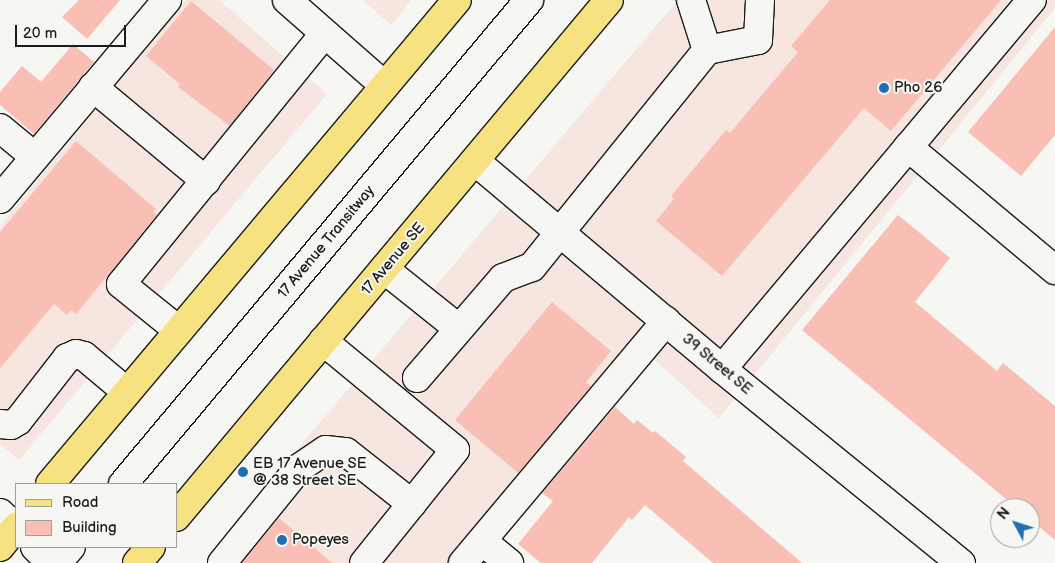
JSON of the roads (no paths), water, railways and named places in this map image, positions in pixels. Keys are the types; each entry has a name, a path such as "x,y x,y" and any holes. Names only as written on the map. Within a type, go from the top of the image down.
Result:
{"main road":[{"path":"51,483 457,0"},
{"name":"17 Avenue SE","path":"178,515 609,0"},
{"path":"137,563 150,548"}],"street":[{"path":"0,199 167,0"},
{"path":"287,0 385,86"},
{"name":"17 Avenue Transitway","path":"124,483 529,0"},
{"path":"691,0 707,50"},
{"path":"417,378 458,328 503,278 532,267 559,231 707,50 758,40 760,0"},
{"path":"722,369 1032,0"},
{"path":"178,330 121,284 324,34"},
{"path":"93,87 206,181"},
{"path":"0,128 35,157"},
{"path":"908,147 1055,270"},
{"name":"39 Street SE","path":"475,161 722,369 961,563"},
{"path":"384,269 458,328"},
{"path":"463,563 666,322"},
{"path":"324,341 456,450 364,563"},
{"path":"0,424 11,425 18,421 67,358 76,354 84,356 126,392"},
{"path":"222,563 299,468 326,450 346,452 412,504"},
{"path":"482,541 509,563"},
{"path":"36,548 51,563"},
{"path":"57,563 70,548"}],"place":[{"name":"Pho 26","path":"884,88"},
{"name":"EB 17 Avenue SE @ 38 Street SE","path":"243,472"},
{"name":"Popeyes","path":"282,540"}]}
